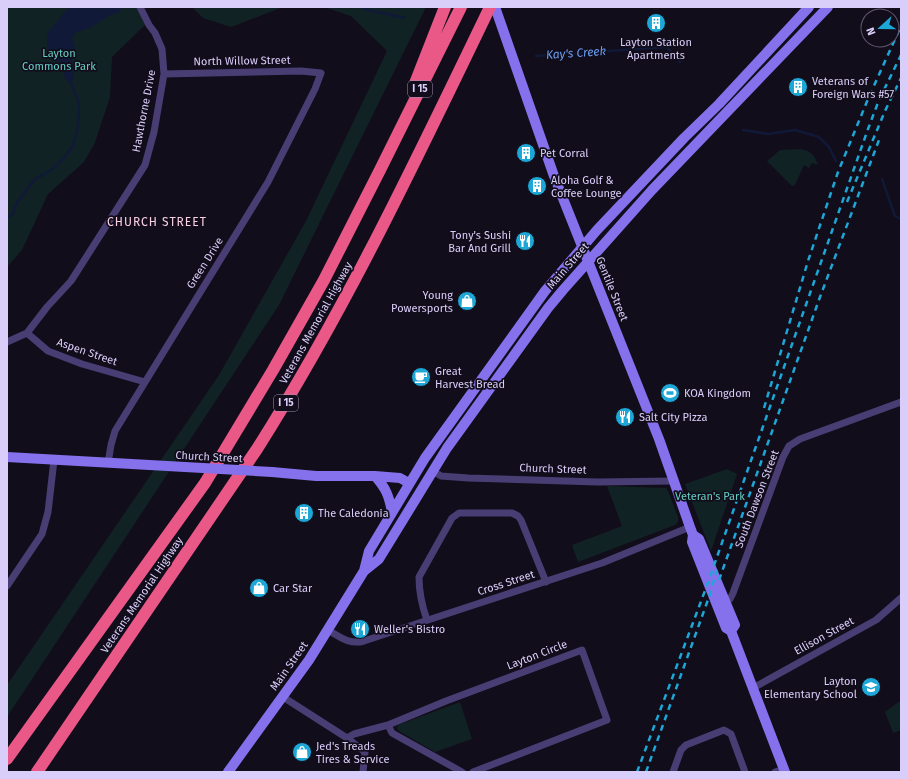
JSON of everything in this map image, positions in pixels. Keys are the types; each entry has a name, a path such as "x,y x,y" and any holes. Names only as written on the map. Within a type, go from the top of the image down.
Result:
{"highway":[{"path":"380,170 445,7"},
{"name":"Veterans Memorial Highway","path":"7,759 205,483 273,370 320,287 461,7"},
{"name":"Veterans Memorial Highway","path":"37,772 253,455 286,402 348,294 373,247 490,7"}],"main road":[{"name":"Gentile Street","path":"495,7 554,176 637,383 692,531 692,542 726,628 731,631 753,688 781,771"},
{"name":"Main Street","path":"228,772 309,660 328,630 364,571 369,551 409,483 451,420 545,291 582,246 719,104 809,7"},
{"name":"Main Street","path":"364,571 380,559 447,448 548,308 652,190 828,7"},
{"path":"433,471 430,468 430,463 446,440 451,420"},
{"name":"Church Street","path":"7,457 272,472 316,476 375,476 400,478 409,483"},
{"path":"375,476 384,485 387,491 392,512"},
{"name":"Gentile Street","path":"692,531 699,539 735,625 731,631"}],"street":[{"name":"Hawthorne Drive","path":"7,342 27,333 47,307 71,281 145,165 154,132 164,74 162,48 140,7"},
{"name":"North Willow Street","path":"164,74 301,71 321,73"},
{"name":"Green Drive","path":"108,463 115,431 268,182 315,89 321,73"},
{"name":"Aspen Street","path":"27,333 48,351 82,364 145,382"},
{"name":"South Dawson Street","path":"726,602 730,600 734,593 783,457 789,446 800,439 901,402"},
{"path":"7,586 42,534 48,512 54,460"},
{"name":"Church Street","path":"433,471 441,476 468,478 598,482 674,481"},
{"path":"427,620 419,588 419,577 452,518 459,513 512,513 518,516 546,582"},
{"name":"Cross Street","path":"328,630 346,641 355,643 546,582 692,531"},
{"name":"Ellison Street","path":"753,688 876,620 901,598"},
{"name":"Layton Circle","path":"347,738 354,734 388,725 446,701 582,650 607,720 473,772"},
{"path":"282,696 347,738 365,752 363,772"},
{"path":"388,725 392,733 462,772"},
{"path":"673,772 681,750 692,742 724,730 731,734 745,772"}],"green space":[{"name":"Layton Commons Park","path":"7,7 137,7 145,25 112,57 110,97 94,145 83,163 48,194 22,250 7,267"},
{"path":"192,7 283,7 231,27 203,18"},
{"path":"324,7 426,7 279,305 7,717 7,685 219,375 306,221 387,51 351,16"},
{"path":"800,149 812,154 818,165 812,163 809,168 804,165 795,185 792,186 767,161 780,150"},
{"name":"Veteran's Park","path":"727,469 737,474 711,551 685,484"},
{"path":"607,486 666,488 678,517 678,522 675,525 578,562 572,545 622,526"},
{"path":"900,701 901,730 893,733 885,712"},
{"path":"460,702 472,739 435,752 399,731 397,728 398,725"}],"water":[{"path":"69,7 120,7 121,10 90,28 75,33 72,38 75,54 71,57 74,79 71,83 67,81 63,72 63,66 60,62 52,60 47,46 48,32"}],"waterway":[{"name":"Kay's Creek","path":"362,7 368,10 405,18"},
{"name":"Kay's Creek","path":"536,56 667,47 680,62"},
{"name":"Kay's Creek","path":"7,218 13,214 16,204 34,180 51,170 64,158 73,146 78,127 79,103 70,81"},
{"name":"Kay's Creek","path":"743,130 768,134 795,130 819,137 829,147 836,161"},
{"name":"Kay's Creek","path":"882,179 895,216 901,219"}],"railway":[{"path":"764,408 808,261 838,172 868,99 901,26"},
{"path":"637,772 706,588 868,129 879,100 901,55"},
{"path":"847,202 885,111 901,78"},
{"path":"719,580 820,297 879,140"},
{"path":"646,772 709,597 717,570"}],"place":[{"name":"Layton Station Apartments","path":"656,23"},
{"name":"Veterans of Foreign Wars #57","path":"798,87"},
{"name":"Pet Corral","path":"526,153"},
{"name":"Aloha Golf & Coffee Lounge","path":"537,186"},
{"name":"Tony's Sushi Bar And Grill","path":"525,241"},
{"name":"Young Powersports","path":"467,301"},
{"name":"Great Harvest Bread","path":"421,377"},
{"name":"KOA Kingdom","path":"670,393"},
{"name":"Salt City Pizza","path":"625,417"},
{"name":"The Caledonia","path":"304,513"},
{"name":"Car Star","path":"259,588"},
{"name":"Weller's Bistro","path":"360,629"},
{"name":"Layton Elementary School","path":"871,687"},
{"name":"Jed's Treads Tires & Service","path":"302,752"}],"district":[{"name":"CHURCH STREET","path":"157,222"}]}
